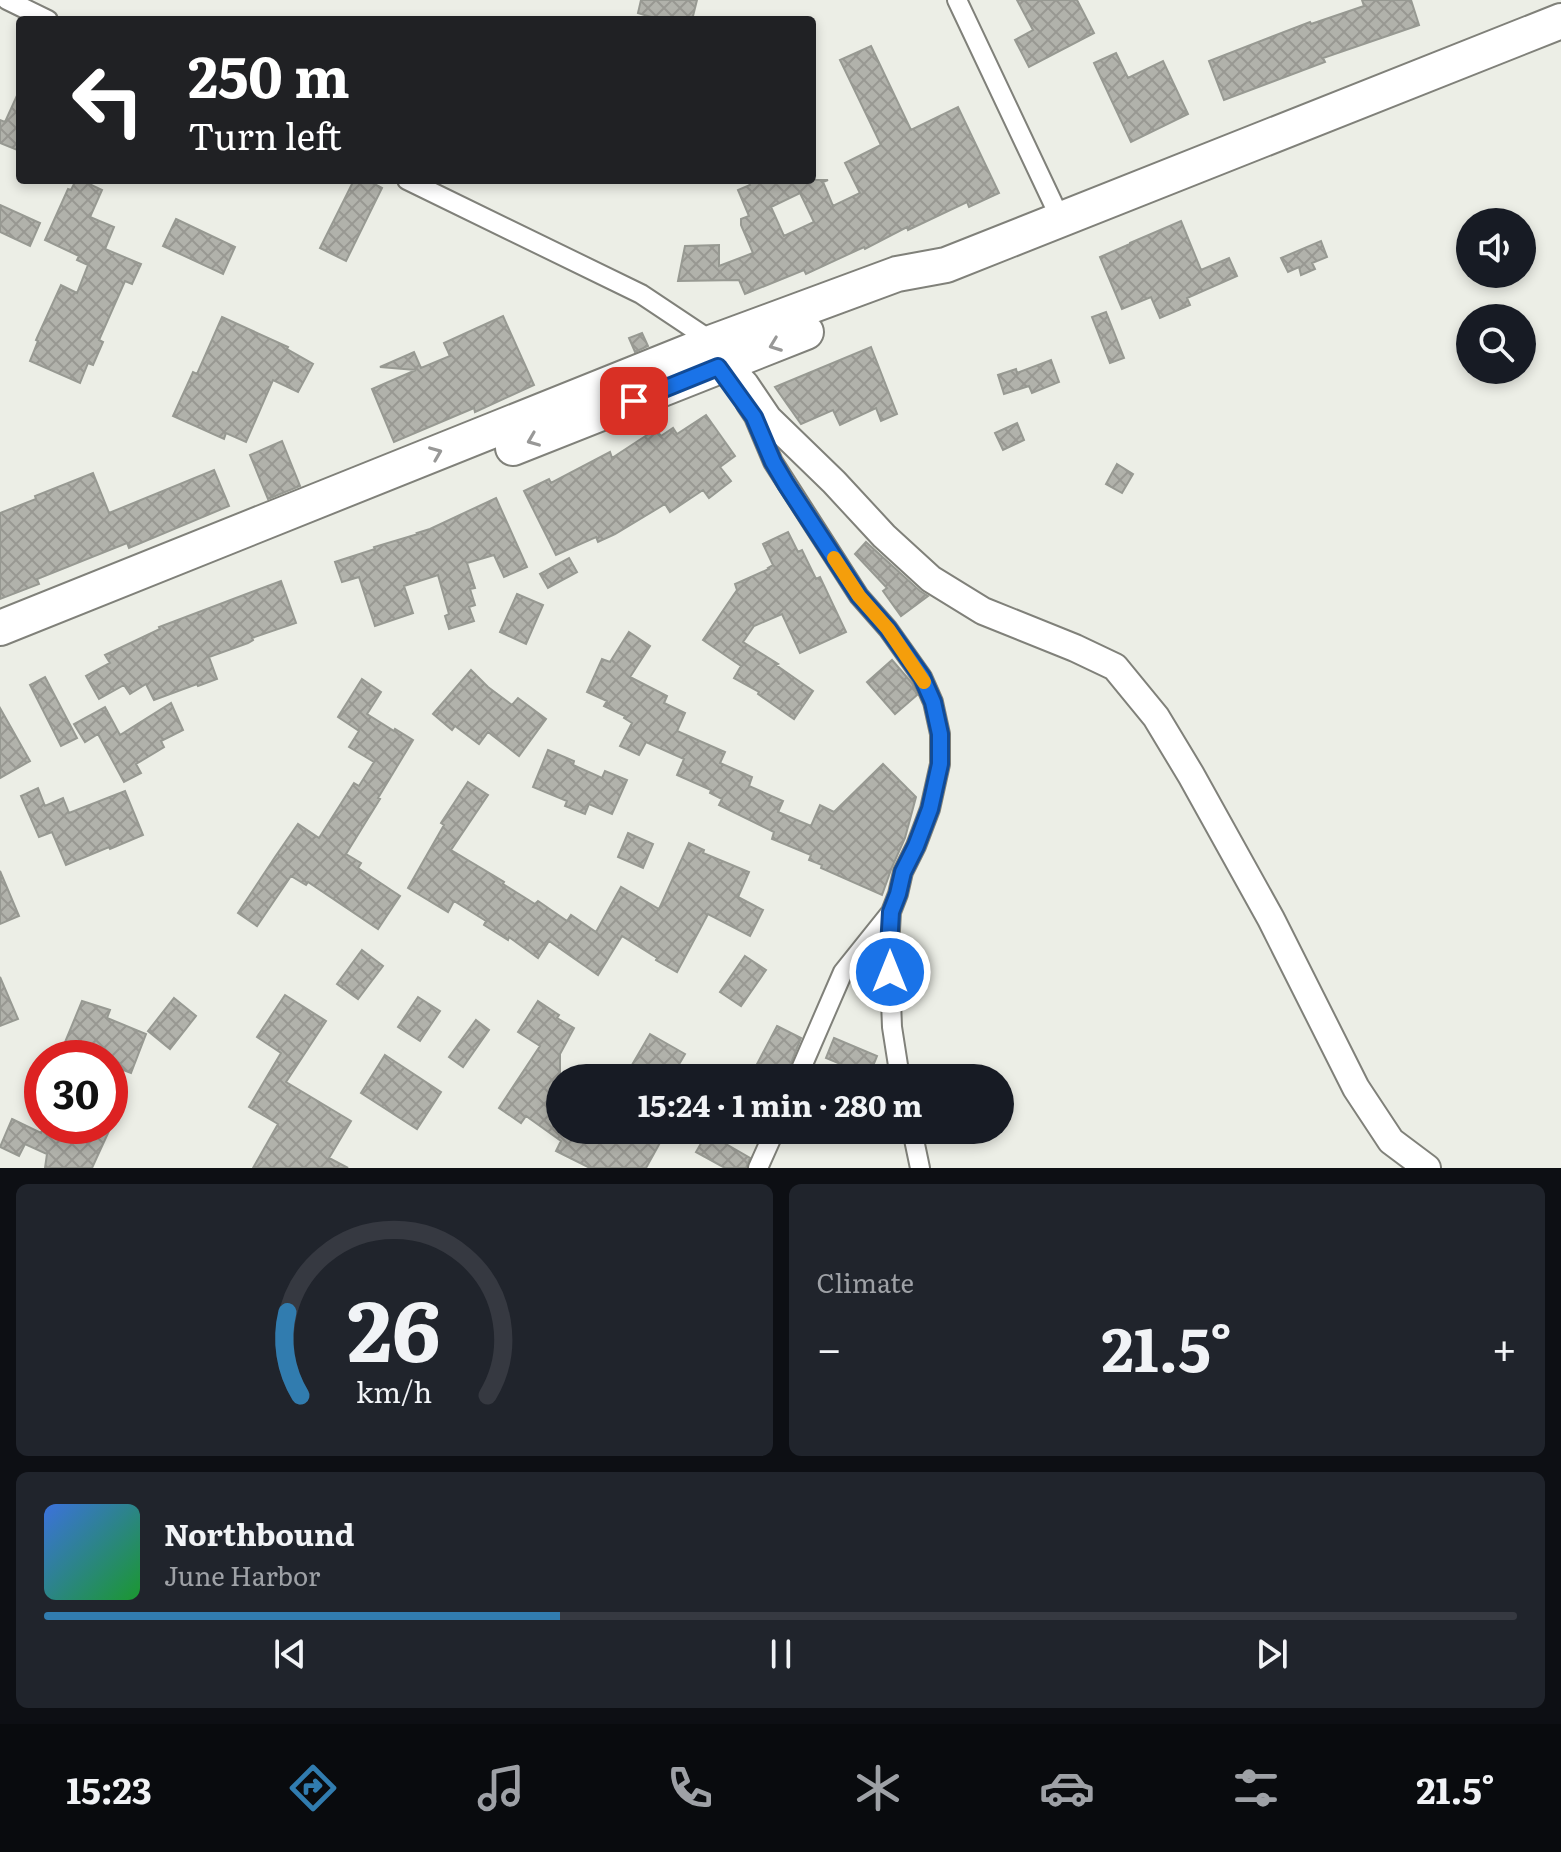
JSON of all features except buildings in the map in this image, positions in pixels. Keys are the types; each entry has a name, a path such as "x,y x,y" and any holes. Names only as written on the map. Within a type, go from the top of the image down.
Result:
{"highway":[{"path":"0,628 719,358 907,293 946,265 1561,21"},
{"path":"0,653 719,358"}],"street":[{"path":"7,0 40,16"},
{"path":"957,0 1061,220"},
{"path":"415,184 641,294 719,358 745,384 768,418 884,536 931,579 983,611 1115,667 1156,717 1191,775 1271,919 1356,1088 1391,1141 1427,1168"},
{"path":"719,358 754,417 773,462 859,596 916,668 933,702 940,734 940,764 930,809 903,872 891,912 843,972 803,1064"},
{"path":"891,912 892,1027 898,1064"},
{"path":"758,1168 769,1144"},
{"path":"915,1144 920,1168"}],"slow traffic":[{"path":"834,558 924,682"}],"route":[{"path":"634,401 718,367 754,417 773,462 859,596 888,629 922,677 933,702 940,734 940,764 930,809 903,872 891,912 890,972"}]}
